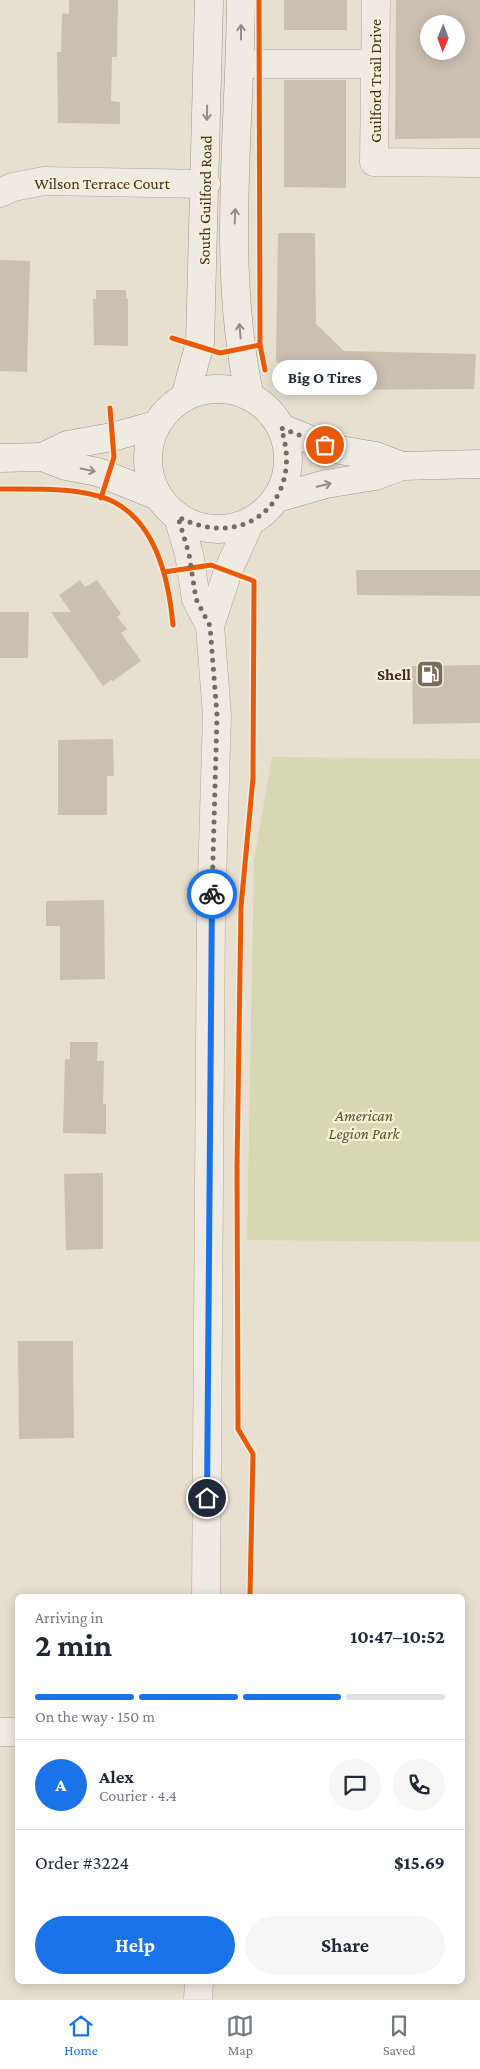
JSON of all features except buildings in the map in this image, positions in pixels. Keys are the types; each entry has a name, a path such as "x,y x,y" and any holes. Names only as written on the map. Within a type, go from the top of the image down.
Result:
{"main road":[{"name":"South Guilford Road","path":"185,397 200,343 206,184 209,0"},
{"name":"South Guilford Road","path":"241,0 241,64 234,268 243,366 250,397"},
{"name":"Guilford Trail Drive","path":"376,0 374,162 480,163"},
{"path":"241,64 375,64"},
{"name":"Wilson Terrace Court","path":"0,193 12,187 44,181 206,184"},
{"path":"206,390 228,390 250,397 268,410 281,428 287,445 288,463 285,481 277,498 265,512 250,522 232,528 213,529 195,526 178,517 158,496 150,479 147,461 149,443 156,426 168,409 185,397 206,390"},
{"path":"0,458 42,456 67,445 112,437 156,426"},
{"path":"281,428 334,449 376,456 402,466"},
{"path":"42,456 66,466 98,472 158,496"},
{"path":"277,498 326,484 375,476 402,466 480,464"},
{"path":"178,517 189,554 196,599 210,626"},
{"path":"206,1594 211,913 217,715 210,626 228,571 250,522"},
{"path":"0,1732 15,1732"},
{"path":"198,1984 198,1999"}],"green space":[{"name":"American Legion Park","path":"272,757 480,759 480,1242 247,1240 254,860"}],"cycle path":[{"path":"259,0 260,345 265,370"},
{"path":"172,338 220,353 260,345"},
{"path":"101,498 114,457 110,408"},
{"path":"0,489 73,491 102,497 114,502 128,512 140,524 158,555 168,590 173,625"},
{"path":"164,572 211,565 254,581 253,778 241,907 237,1167 238,1429 253,1454 250,1594"}],"way so far":[{"path":"212,894 217,715 210,626 196,599 189,554 178,517 195,526 213,529 232,528 250,522 265,512 277,498 285,481 288,463 287,445 281,428 325,445"}],"place":[{"name":"Big O Tires","path":"325,445"},
{"name":"Shell","path":"430,674"}],"route":[{"path":"207,1498 212,894"}]}
